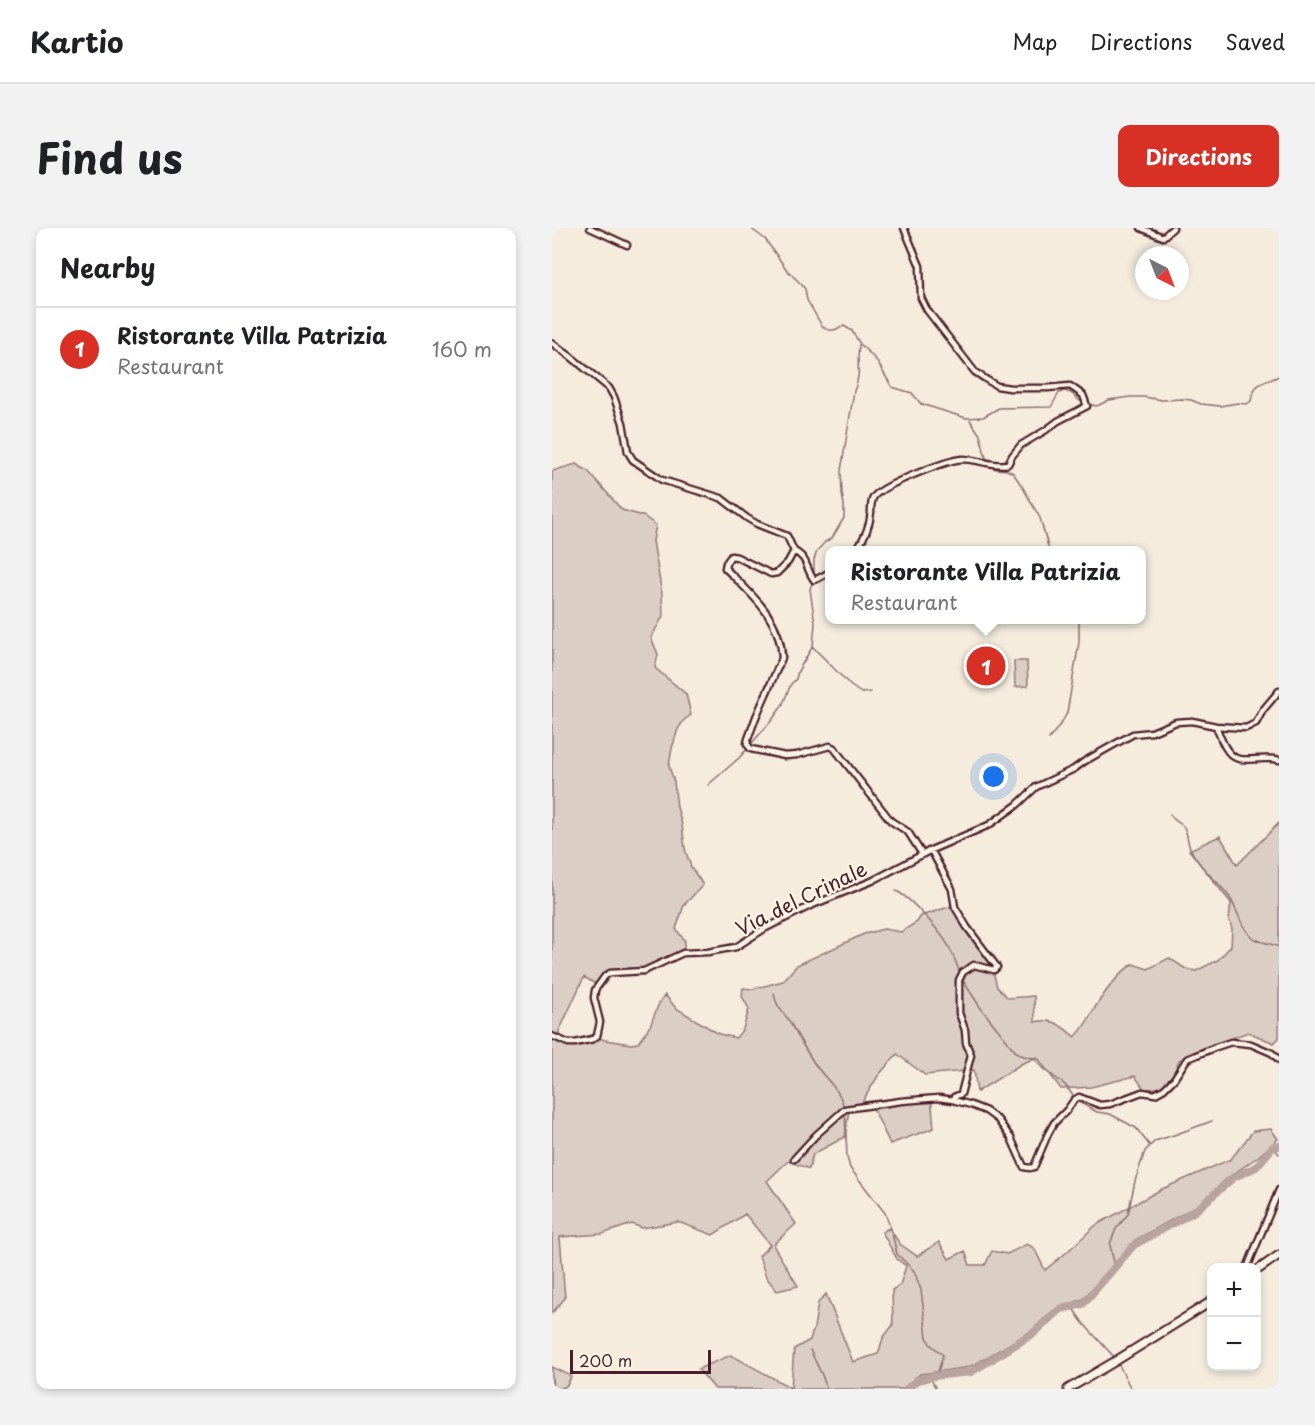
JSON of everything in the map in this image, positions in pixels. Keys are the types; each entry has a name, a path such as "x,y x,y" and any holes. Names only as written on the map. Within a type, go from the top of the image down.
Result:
{"street":[{"path":"590,228 627,245"},
{"path":"859,546 870,521 872,502 876,495 891,485 960,459 994,465 1008,464 1021,445 1058,421 1087,406 1083,395 1070,386 1010,388 997,386 975,372 927,310 921,298 920,266 904,228"},
{"path":"1141,228 1163,237 1173,228"},
{"path":"552,344 609,388 623,423 628,452 633,460 662,480 721,498 747,518 787,536 794,551 803,557 814,580 825,575"},
{"path":"794,551 788,562 777,573 771,574 737,557 731,556 726,562 725,567 769,615 782,648 782,658 756,717 747,744 751,749 785,756 830,746 834,748 891,821 908,832 922,854"},
{"name":"Via del Crinale","path":"552,1036 575,1044 597,1036 600,1022 594,998 595,990 609,973 644,971 683,953 708,952 736,947 764,929 810,906 872,881 922,854 990,825 1036,787 1074,770 1085,761 1133,734 1152,732 1176,722 1246,728 1256,723 1263,710 1279,692"},
{"path":"1216,726 1226,747 1236,758 1279,760"},
{"path":"931,850 952,889 955,907 997,968 994,970 974,964 963,972 959,980 959,1013 971,1055 961,1094 953,1100"},
{"path":"794,1159 845,1109 939,1098 953,1100 986,1111 998,1120 1011,1138 1024,1167 1030,1168 1034,1167 1054,1123 1074,1100 1080,1097 1100,1105 1110,1104 1142,1092 1155,1094 1174,1079 1187,1059 1231,1042 1251,1044 1272,1053 1279,1060"},
{"path":"1249,1263 1279,1190"},
{"path":"1261,1269 1279,1255"},
{"path":"1068,1389 1207,1304"}],"shaded area":[{"path":"576,464 588,471 622,510 643,516 656,525 653,541 662,594 663,616 651,638 658,654 655,668 686,694 691,715 678,729 669,766 674,782 685,849 691,867 703,885 684,905 676,929 685,941 682,957 643,973 611,974 602,988 584,977 557,1036 574,1042 593,1036 605,1040 638,1043 650,1026 659,1003 665,995 676,1008 719,1034 736,1038 743,1029 749,1009 742,996 743,988 753,989 783,981 797,965 864,934 884,929 901,932 917,922 921,916 952,906 964,929 992,966 997,987 1008,998 1034,996 1035,1022 1052,1022 1075,1037 1108,989 1133,964 1148,969 1169,958 1186,969 1196,971 1218,960 1231,946 1232,929 1229,919 1231,903 1189,850 1220,836 1237,865 1279,823 1279,1038 1274,1043 1248,1032 1203,1049 1179,1060 1171,1078 1158,1088 1152,1089 1144,1089 1135,1076 1091,1087 1061,1089 1037,1057 1021,1064 977,1092 974,1070 925,1075 897,1054 878,1076 862,1102 931,1096 934,1128 890,1144 873,1108 849,1110 845,1137 813,1154 809,1169 788,1161 767,1181 796,1224 775,1243 774,1247 798,1286 777,1291 766,1277 759,1256 770,1245 745,1214 713,1235 678,1222 642,1228 632,1224 602,1234 560,1237 565,1298 552,1313 552,471"},
{"path":"1014,661 1027,661 1028,686 1015,687"},
{"path":"1271,1129 1278,1139 1259,1156 1226,1179 1200,1204 1135,1240 1083,1299 1053,1311 1031,1331 974,1365 920,1374 902,1389 715,1389 698,1369 731,1355 791,1388 794,1349 810,1340 818,1303 826,1294 853,1362 878,1354 883,1338 893,1325 892,1290 900,1285 906,1266 897,1259 882,1232 889,1228 900,1244 917,1256 939,1242 949,1259 965,1251 970,1265 985,1265 992,1251 1007,1254 1027,1244 1034,1248 1045,1270 1096,1225 1162,1189 1231,1159 1253,1131"},
{"path":"552,1367 571,1376 564,1387 552,1389"}],"waterway":[{"path":"750,228 765,239 787,270 805,289 807,300 822,326 828,330 844,326 852,331 860,344 876,360 892,387 912,393 921,404 966,418 983,417 999,408 1051,407 1059,393 1064,391 1071,393 1080,401 1096,406 1109,400 1130,397 1182,399 1220,406 1247,404 1251,401 1257,386 1279,376"},
{"path":"814,576 814,560 817,551 832,538 844,518 841,471 858,379 859,345"},
{"path":"970,420 980,435 987,462"},
{"path":"990,466 1013,473 1040,518 1048,546"},
{"path":"752,743 782,706 791,684 796,679 798,671 813,646 815,623 810,589 813,580"},
{"path":"1049,739 1067,713 1079,642 1079,624"},
{"path":"813,647 851,686 861,693 871,692"},
{"path":"708,785 747,749"},
{"path":"1170,814 1185,828 1189,846 1194,855 1230,898 1249,934 1256,940 1279,947"},
{"path":"896,891 917,908 940,933 951,950 960,974"},
{"path":"962,979 980,1007 1015,1051 1023,1056 1034,1058 1065,1085 1077,1101 1097,1112 1110,1114 1136,1128 1150,1146"},
{"path":"774,993 778,1005 812,1060 837,1091 843,1108"},
{"path":"845,1112 847,1157 850,1168 885,1213 897,1254 914,1271 921,1290 927,1337 930,1344 943,1355 937,1375"},
{"path":"1115,1267 1111,1241 1116,1229 1128,1214 1135,1181 1145,1151 1155,1141 1212,1121"},
{"path":"907,1389 917,1380 971,1372 1034,1333 1061,1309 1083,1304 1134,1245 1195,1211 1234,1177 1256,1167 1273,1147 1279,1146"},
{"path":"1273,1147 1279,1154"},
{"path":"1072,1307 1083,1323 1116,1359"},
{"path":"810,1350 827,1389"},
{"path":"1118,1363 1131,1389"},
{"path":"930,1377 936,1389"},
{"path":"552,1379 553,1389"}],"place":[{"name":"Ristorante Villa Patrizia","path":"986,666"}]}
